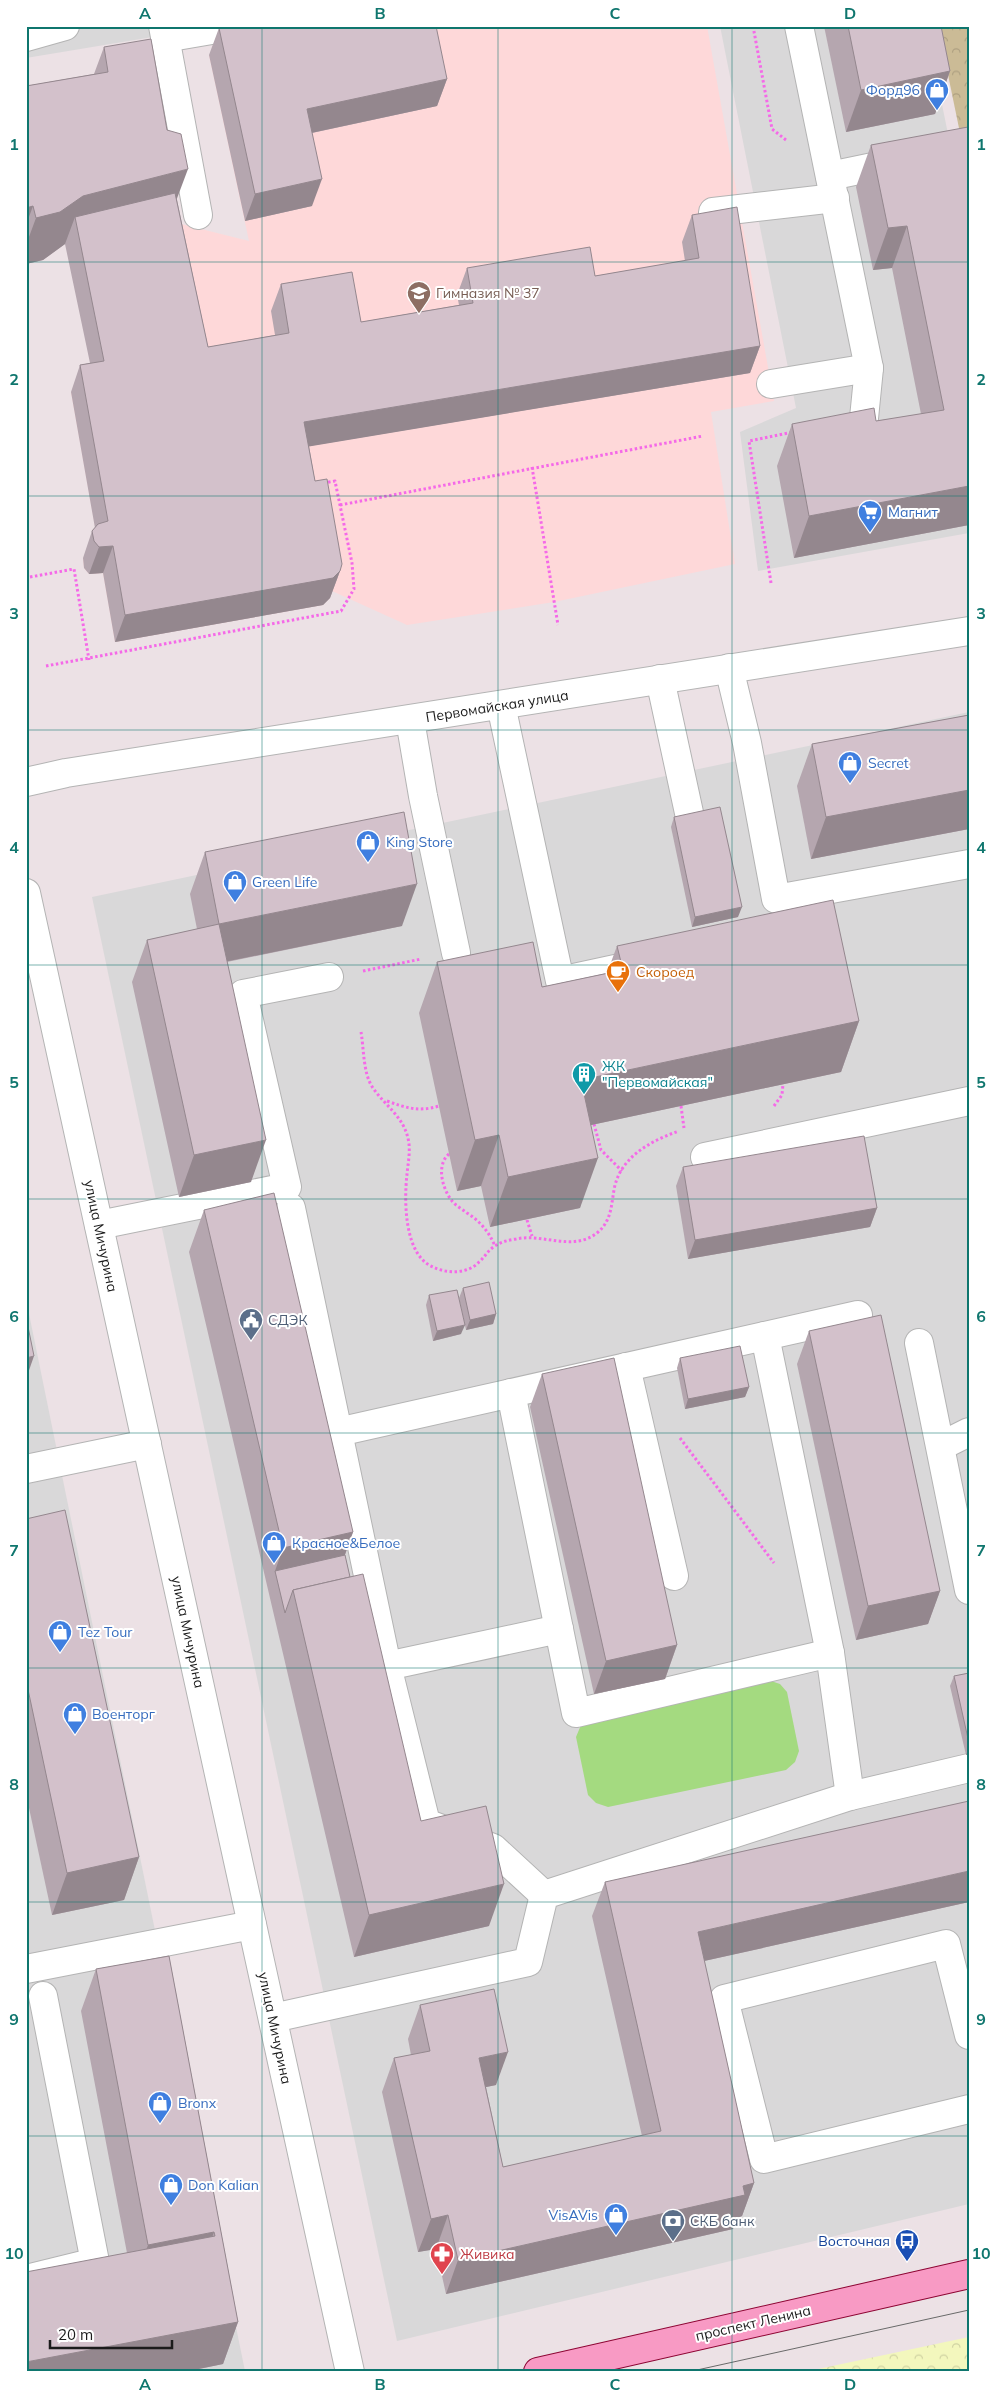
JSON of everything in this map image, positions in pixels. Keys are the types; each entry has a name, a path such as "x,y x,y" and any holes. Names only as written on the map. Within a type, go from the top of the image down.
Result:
{"main road":[{"name":"проспект Ленина","path":"538,2372 969,2274"}],"street":[{"path":"198,215 164,32 235,26"},
{"path":"799,26 869,368 864,418"},
{"path":"26,37 63,27"},
{"path":"713,212 833,187 969,147"},
{"path":"771,384 869,368"},
{"name":"Первомайская улица","path":"26,782 66,773 969,631"},
{"path":"729,668 747,743 776,900 969,864"},
{"path":"660,679 691,822"},
{"path":"501,705 560,981 634,965"},
{"path":"410,720 423,796 456,953"},
{"name":"улица Мичурина","path":"26,892 350,2372"},
{"path":"99,1225 287,1187 243,994 330,977"},
{"path":"705,1157 969,1101"},
{"path":"291,1208 387,1666 426,1823 493,1848 544,1895"},
{"path":"338,1432 858,1315"},
{"path":"765,1336 830,1653 850,1796"},
{"path":"919,1343 969,1590"},
{"path":"626,1367 674,1576"},
{"path":"511,1393 576,1713 830,1653"},
{"path":"941,1446 969,1432"},
{"path":"26,1469 147,1444"},
{"path":"387,1666 559,1629"},
{"path":"544,1895 850,1796 969,1768"},
{"path":"273,2018 528,1962 544,1895"},
{"path":"26,1969 252,1925"},
{"path":"969,2035 946,1944 724,1999 764,2159 969,2109"},
{"path":"26,2279 95,2262 43,1996"}],"path":[{"path":"771,582 749,441 797,431"},
{"path":"340,505 703,436"},
{"path":"532,467 558,625"},
{"path":"46,666 88,660 341,611 354,589 352,563 335,481 318,484"},
{"path":"30,577 74,569 88,660"},
{"path":"330,977 456,953"},
{"path":"361,1032 369,1080 373,1088 400,1120 408,1137 409,1152 406,1183 410,1237 422,1261 433,1268 462,1271 474,1267 495,1246 508,1240 532,1236 553,1241 575,1242 597,1232 606,1222 612,1207 615,1185 632,1156 651,1143 692,1130"},
{"path":"769,1108 782,1095 783,1084"},
{"path":"385,1100 409,1110 424,1110 439,1106"},
{"path":"681,1106 685,1131"},
{"path":"594,1124 602,1150 622,1171"},
{"path":"449,1154 444,1158 441,1169 449,1196 458,1207 483,1227 495,1246"},
{"path":"527,1220 532,1236"},
{"path":"674,1431 776,1566"},
{"path":"963,2372 969,2370"}],"shaded area":[{"path":"26,26 219,26 26,58"},
{"name":"Гимназия № 37","path":"384,26 707,26 774,401 711,412 735,564 554,602 407,625 332,591 330,598 323,605 115,642 103,573 89,574 84,568 83,558 99,548 71,392 94,388 165,220 249,241 209,55 302,34"},
{"path":"720,26 926,26 969,237 969,533 758,571 740,432 796,408"},
{"path":"969,712 969,2204 397,2341 92,897"},
{"path":"26,1299 245,2371 242,2372 26,2372"}],"green space":[{"path":"938,26 969,26 969,130 960,133"},
{"path":"768,1680 780,1684 787,1692 799,1751 795,1762 786,1770 608,1807 596,1803 588,1795 576,1737 581,1725"},
{"path":"969,2337 969,2372 804,2372"}],"building":[{"path":"227,26 436,26 447,79 307,109 322,179 255,194 219,28"},
{"path":"848,26 941,26 950,71 861,90"},
{"path":"151,39 167,130 181,134 188,169 83,196 60,212 36,218 33,206 26,208 26,86 108,72 104,47"},
{"path":"968,127 969,486 809,516 792,424 874,408 876,421 944,410 907,226 888,228 871,145"},
{"path":"175,193 208,347 289,333 281,284 352,272 361,322 473,303 467,268 590,247 595,276 699,258 692,215 737,207 760,346 304,422 315,481 327,479 342,564 340,571 333,578 125,615 113,546 99,547 94,541 92,531 98,524 108,521 80,365 104,361 75,217"},
{"path":"969,715 969,790 826,817 812,744"},
{"path":"720,807 742,907 695,917 674,817"},
{"path":"404,812 417,884 219,924 205,852"},
{"name":"ЖК \"Первомайская\"","path":"833,900 859,1021 581,1080 598,1158 508,1177 499,1135 475,1140 437,962 533,942 542,987 623,970 617,946"},
{"path":"219,924 266,1140 194,1155 147,940"},
{"path":"864,1136 877,1208 695,1240 683,1167"},
{"path":"274,1193 353,1532 283,1548 204,1210"},
{"path":"489,1282 496,1314 470,1320 463,1288"},
{"path":"457,1290 465,1325 437,1331 429,1295"},
{"path":"881,1315 940,1591 868,1606 809,1331"},
{"path":"26,1317 34,1356 26,1358"},
{"path":"740,1346 749,1387 688,1399 680,1358"},
{"path":"614,1358 677,1645 606,1661 542,1374"},
{"path":"65,1510 139,1857 67,1873 26,1680 26,1519"},
{"path":"345,1555 350,1577 293,1590 285,1613 275,1571"},
{"path":"363,1574 421,1821 486,1806 504,1884 369,1915 293,1590"},
{"path":"969,1673 969,1743 954,1676"},
{"path":"969,1801 969,1871 698,1932 754,2183 743,2186 745,2195 458,2260 448,2215 431,2219 394,2058 430,2051 420,2005 494,1989 508,2052 479,2058 503,2167 661,2131 605,1882"},
{"path":"169,1956 238,2322 26,2362 26,2272 215,2236 214,2232 148,2245 96,1969"}],"tram line":[{"path":"688,2372 969,2310"}],"place":[{"name":"Форд96","path":"937,111"},
{"name":"Гимназия № 37","path":"419,314"},
{"name":"Магнит","path":"870,533"},
{"name":"Secret","path":"850,784"},
{"name":"King Store","path":"368,863"},
{"name":"Green Life","path":"235,903"},
{"name":"Скороед","path":"618,993"},
{"name":"ЖК \"Первомайская\"","path":"584,1095"},
{"name":"СДЭК","path":"251,1341"},
{"name":"Красное&Белое","path":"274,1564"},
{"name":"Tez Tour","path":"60,1653"},
{"name":"Военторг","path":"75,1735"},
{"name":"Bronx","path":"160,2124"},
{"name":"Don Kalian","path":"171,2206"},
{"name":"VisAVis","path":"616,2236"},
{"name":"СКБ банк","path":"673,2242"},
{"name":"Восточная","path":"907,2262"},
{"name":"Живика","path":"442,2275"}]}
